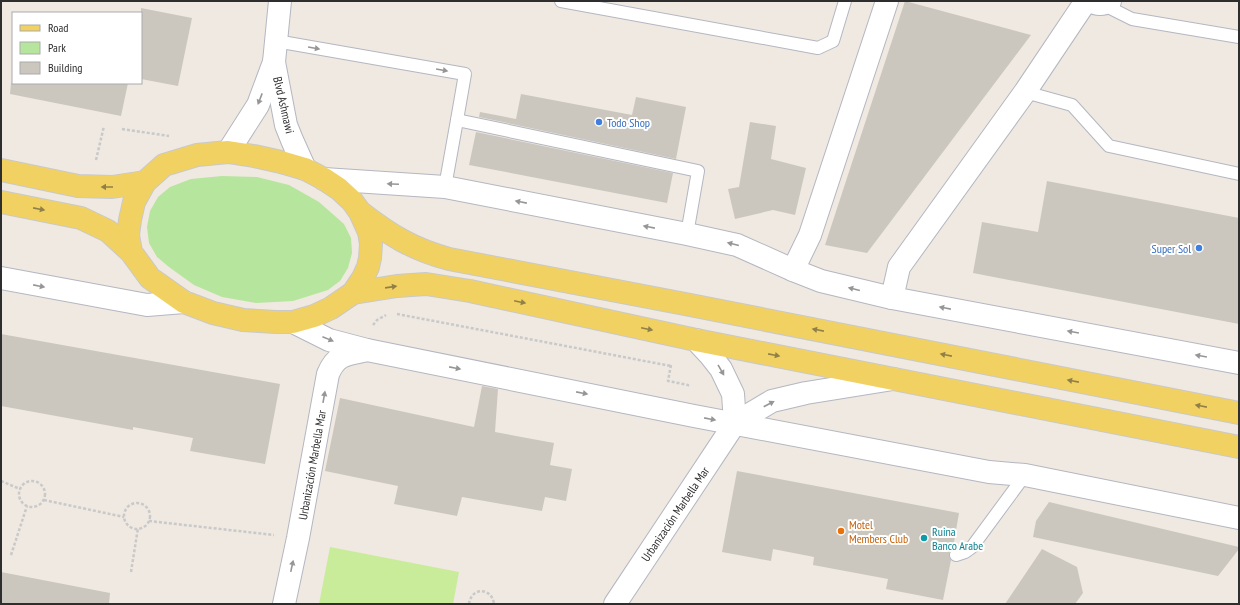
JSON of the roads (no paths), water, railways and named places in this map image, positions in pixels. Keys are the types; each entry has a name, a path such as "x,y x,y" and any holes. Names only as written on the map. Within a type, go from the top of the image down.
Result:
{"main road":[{"path":"1,202 80,218 108,230 131,252 150,278 184,302 243,320 293,322 314,316 331,308 353,293 363,278 368,267 371,244 369,232 360,212 352,201 339,190 315,174 281,162 228,152 197,155 164,165 145,182 134,202 130,220 128,235 131,252"},
{"path":"1,170 78,186 112,187 145,182"},
{"path":"360,212 388,233 415,248 449,260 678,302 1239,413"},
{"path":"353,293 397,286 426,284 470,291 687,338 1239,447"}],"street":[{"name":"Blvd Ashmawi","path":"228,152 258,105 274,62 280,1"},
{"path":"793,270 810,235 886,1"},
{"path":"892,298 899,267 1025,92 1097,2"},
{"name":"Blvd Ashmawi","path":"274,62 286,125 292,140 315,174"},
{"path":"315,174 445,188 687,234 737,245 821,281 892,298 1239,363"},
{"path":"1,278 147,305 184,302"},
{"path":"293,322 329,340 367,350 735,424 990,472 1025,475 1239,518"},
{"path":"687,338 710,355 721,369 733,394 735,424"},
{"name":"Urbanización Marbella Mar","path":"284,604 298,538 328,374 332,364 340,357 367,350"},
{"name":"Urbanización Marbella Mar","path":"615,604 735,424 772,401 806,393 893,379"}],"lane":[{"path":"561,1 818,48 833,41 845,1"},
{"path":"1097,2 1132,19 1239,37"},
{"path":"276,41 465,74 445,188"},
{"path":"1025,92 1072,105 1109,146 1239,174"},
{"path":"457,120 698,171 687,234"},
{"path":"956,555 965,552 972,547 1025,475"}],"place":[{"name":"Todo Shop","path":"599,122"},
{"name":"Super Sol","path":"1199,248"},
{"name":"Motel Members Club","path":"841,531"},
{"name":"Ruina Banco Arabe","path":"924,538"}]}
